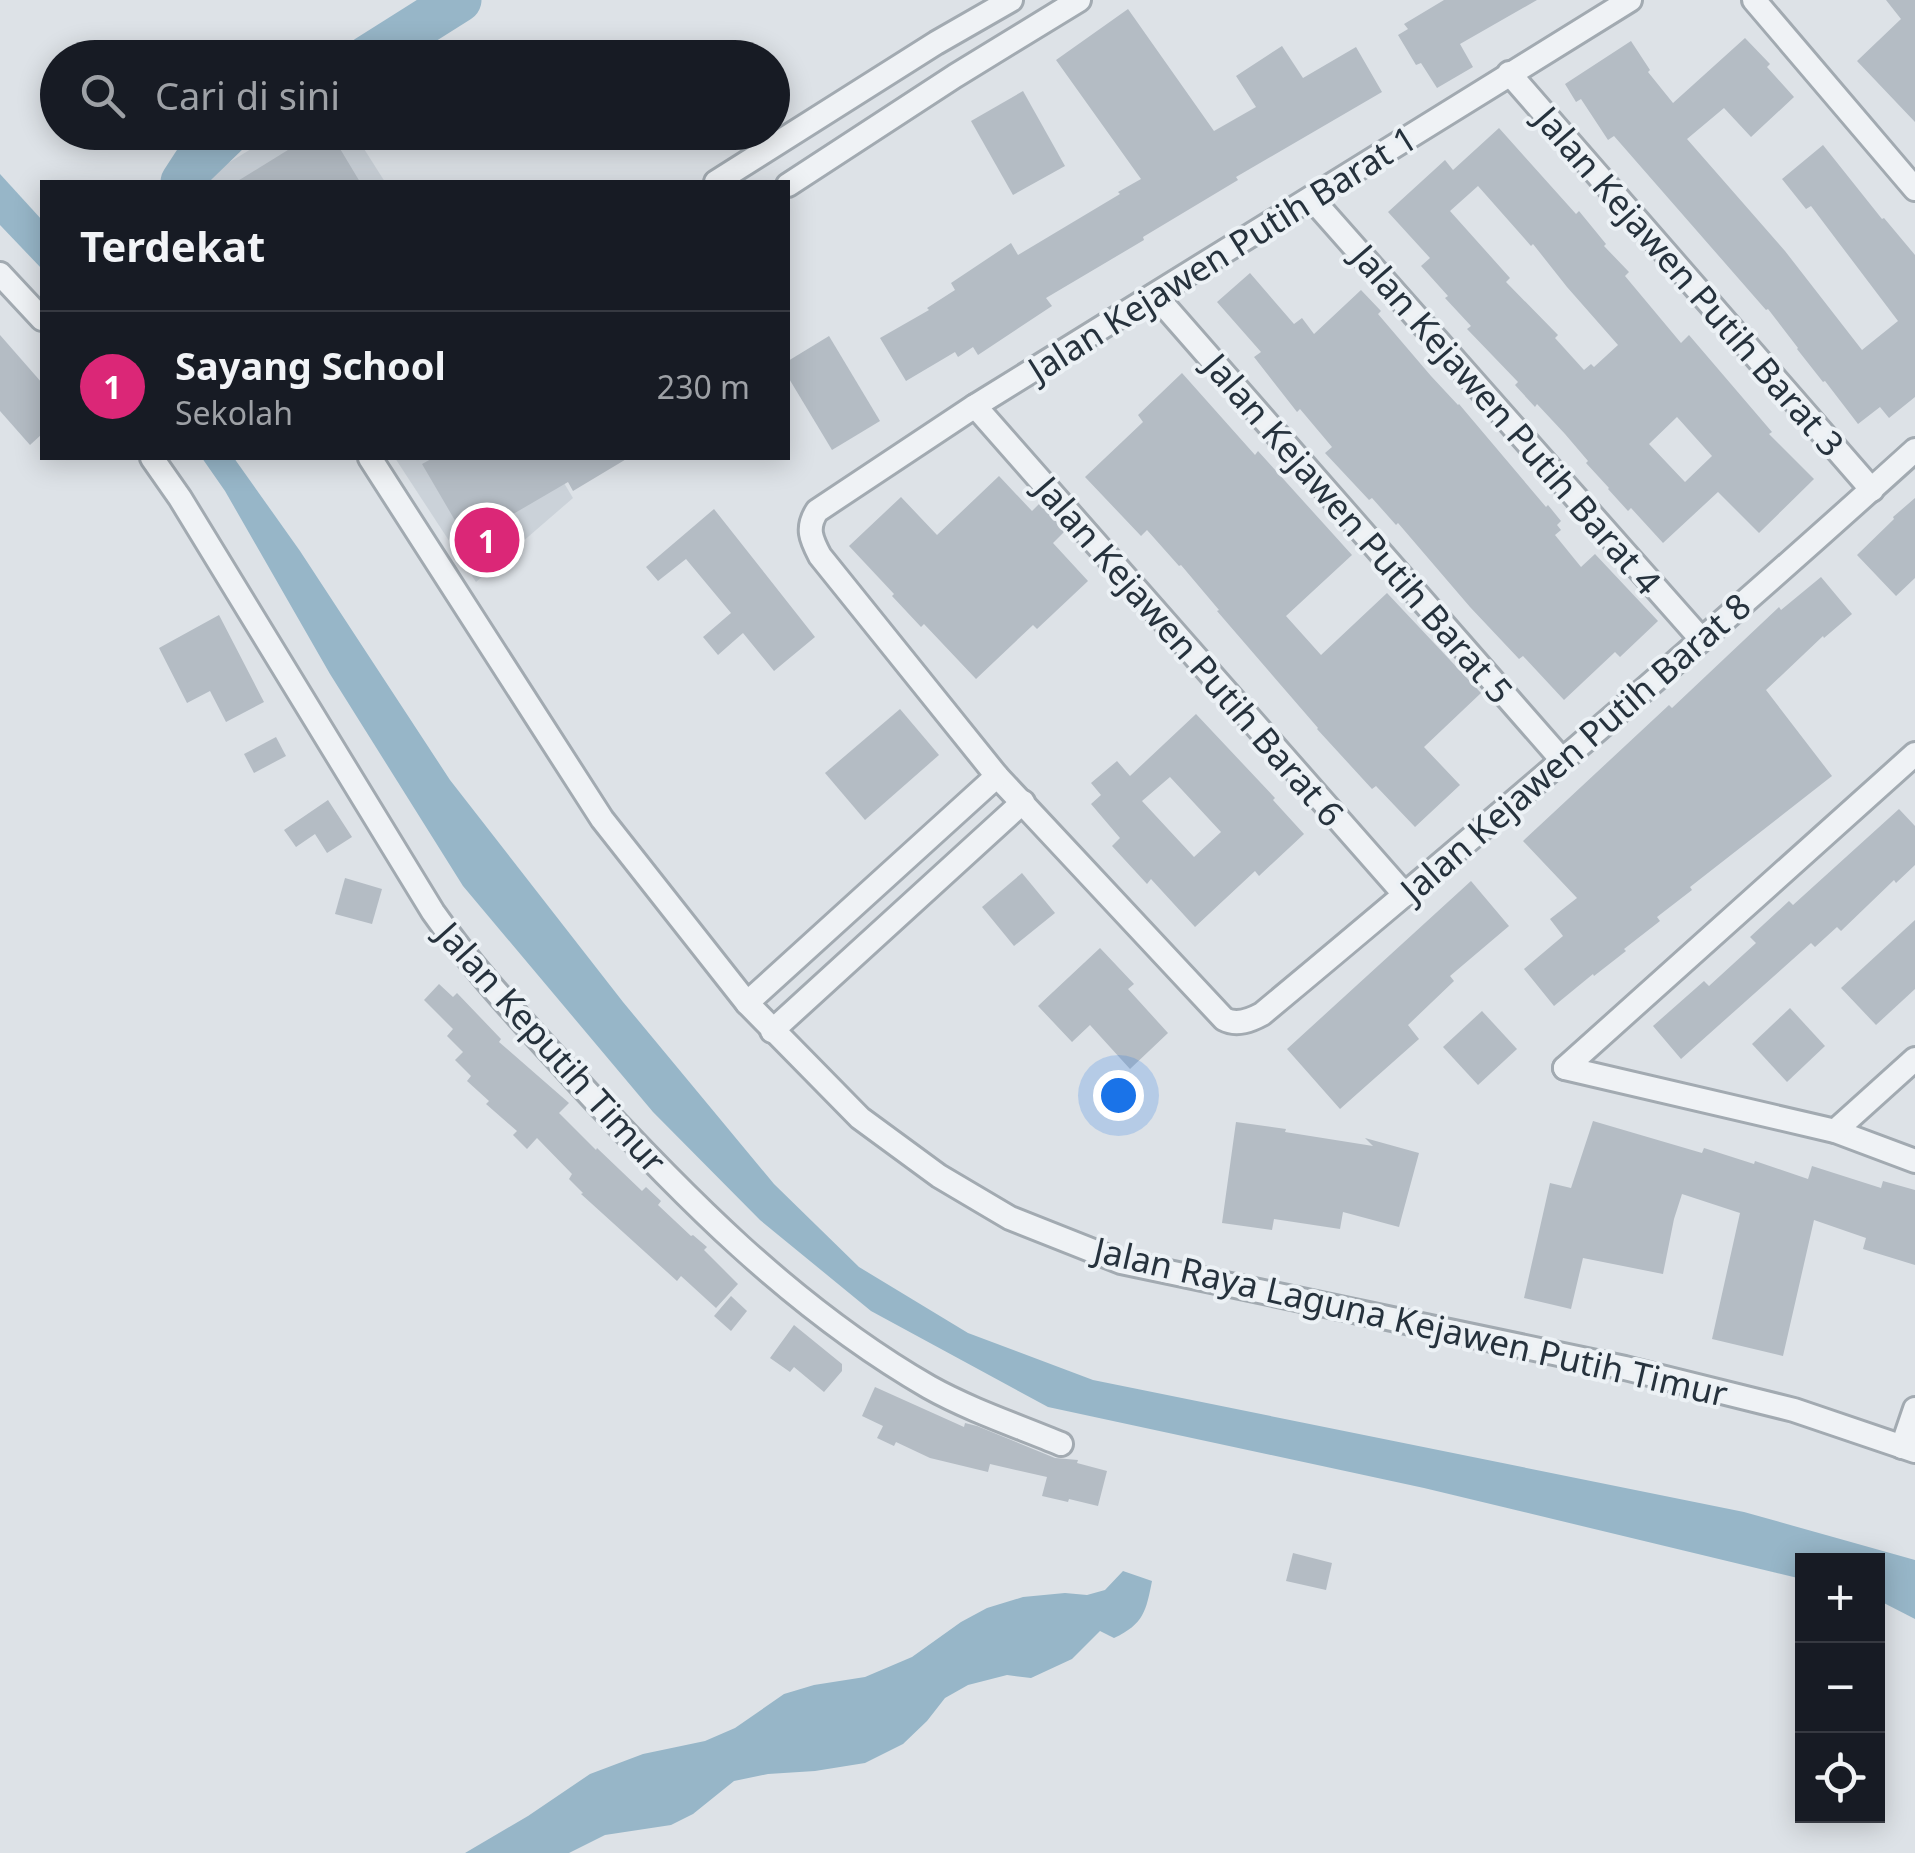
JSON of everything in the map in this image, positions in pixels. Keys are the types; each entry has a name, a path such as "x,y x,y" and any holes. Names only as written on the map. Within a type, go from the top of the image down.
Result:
{"street":[{"path":"790,136 1011,0"},
{"path":"790,183 1079,0"},
{"name":"Jalan Kejawen Putih Barat 1","path":"997,776 820,556 810,537 811,520 817,511 975,406 1630,0"},
{"path":"1754,0 1915,189"},
{"name":"Jalan Kejawen Putih Barat 3","path":"1509,73 1872,490"},
{"path":"719,180 767,150"},
{"name":"Jalan Kejawen Putih Barat 4","path":"1312,199 1701,639"},
{"path":"0,274 40,317"},
{"name":"Jalan Kejawen Putih Barat 5","path":"1155,295 1562,760"},
{"name":"Jalan Kejawen Putih Barat 6","path":"975,406 1405,895"},
{"name":"Jalan Kejawen Putih Barat 8","path":"1023,802 1224,1019 1244,1022 1262,1014 1405,895 1915,450"},
{"name":"Jalan Keputih Timur","path":"153,460 432,912 458,949 586,1091 709,1220 778,1280 852,1335 932,1388 1061,1444"},
{"name":"Jalan Raya Laguna Kejawen Putih Timur","path":"371,460 602,819 747,1004 860,1118 939,1176 1010,1218 1121,1262 1625,1368 1794,1410 1908,1449"},
{"path":"1915,754 1565,1068 1835,1131 1915,1161"},
{"path":"747,1004 997,776 1023,802 772,1031"},
{"path":"881,881 908,909"},
{"path":"1835,1131 1915,1059"},
{"path":"1908,1449 1915,1409"}],"shaded area":[{"path":"249,150 365,150 384,180 200,180"},
{"path":"396,460 550,460 573,498 476,582"}],"water":[{"path":"0,174 40,218 40,267 0,225"},
{"path":"203,460 235,460 450,780 623,1002 774,1184 859,1267 968,1333 1093,1380 1744,1512 1915,1560 1915,1619 1885,1604 1885,1553 1795,1553 1795,1577 1424,1488 1048,1407 871,1311 760,1220 653,1112 463,886 330,674"},
{"path":"1123,1571 1152,1581 1145,1609 1132,1627 1114,1638 1100,1631 1072,1659 1031,1678 1007,1675 968,1685 945,1698 903,1744 865,1763 734,1781 693,1814 671,1825 605,1835 569,1853 465,1853 590,1774 643,1754 705,1741 735,1728 784,1694 865,1677 912,1657 987,1608 1023,1597 1087,1595 1105,1590"}],"building":[{"path":"1444,0 1537,0 1460,44 1473,67 1437,88 1421,63 1416,65 1398,35 1408,29 1404,24"},
{"path":"1886,0 1915,0 1915,122 1857,61 1901,19"},
{"path":"1128,9 1214,131 1256,107 1236,76 1282,46 1303,78 1356,47 1382,92 1236,177 1238,180 1143,237 1144,240 1046,298 1052,306 978,355 973,347 958,357 955,352 906,381 880,338 929,310 955,290 951,283 1011,243 1018,255 1141,179 1056,60"},
{"path":"1745,38 1794,97 1751,137 1724,108 1687,139 1785,251 1862,350 1898,321 1811,206 1806,209 1782,179 1823,145 1915,255 1915,397 1889,418 1880,407 1858,424 1768,309 1614,136 1608,140 1581,99 1576,102 1565,84 1631,41 1648,72 1673,103"},
{"path":"1023,91 1065,166 1013,195 971,121"},
{"path":"1499,128 1576,214 1579,211 1629,272 1625,276 1681,343 1689,335 1772,432 1769,434 1814,479 1759,533 1718,492 1663,543 1631,508 1628,511 1565,434 1537,404 1535,407 1515,385 1518,382 1467,329 1471,326 1421,266 1430,258 1388,212 1445,160 1453,170","holes":["1478,186 1618,345 1594,367 1591,364 1584,370 1450,211","1677,417 1712,456 1685,482 1649,444"]},
{"path":"288,150 341,150 359,180 239,180"},
{"path":"1250,273 1294,324 1302,318 1314,334 1361,290 1431,376 1561,521 1557,525 1561,530 1555,535 1581,567 1595,554 1658,621 1620,657 1615,652 1564,700 1523,656 1519,659 1398,523 1372,498 1369,500 1325,453 1332,447 1300,409 1297,412 1254,357 1261,352 1217,302"},
{"path":"0,335 40,381 40,436 30,445 0,411"},
{"path":"829,336 880,421 832,450 790,380 790,360"},
{"path":"1182,373 1352,555 1286,616 1321,655 1387,593 1481,693 1424,747 1460,785 1415,827 1376,786 1372,789 1317,729 1181,565 1147,530 1141,536 1085,477 1143,422 1138,415"},
{"path":"429,460 625,460 573,491 568,482 467,541 422,464"},
{"path":"999,476 1032,511 1040,503 1065,531 1053,543 1088,581 1037,629 1033,625 976,679 924,624 921,627 849,546 901,497 937,535"},
{"path":"1915,498 1915,578 1896,596 1857,555"},
{"path":"714,509 815,637 774,671 743,633 718,655 703,637 731,613 686,559 658,581 646,567"},
{"path":"1821,577 1852,614 1766,690 1832,776 1690,887 1692,890 1657,917 1660,921 1626,951 1554,1006 1524,969 1563,936 1550,919 1577,898 1523,841 1779,607 1781,610"},
{"path":"219,615 264,702 226,722 210,691 187,703 159,648"},
{"path":"900,709 939,755 865,820 825,773"},
{"path":"1196,714 1304,834 1259,876 1255,871 1195,927 1151,879 1147,884 1112,846 1120,838 1091,804 1101,795 1091,783 1117,761 1130,776","holes":["1170,777 1221,832 1194,857 1142,801"]},
{"path":"276,737 286,756 254,773 244,754"},
{"path":"328,800 352,837 327,853 315,834 296,847 284,830"},
{"path":"1899,809 1915,826 1915,865 1841,931 1837,927 1815,947 1811,943 1681,1059 1653,1026 1704,981 1709,986 1756,943 1750,937 1789,901 1793,905"},
{"path":"1022,873 1055,913 1014,946 982,907"},
{"path":"345,878 382,889 372,924 335,914"},
{"path":"1471,881 1509,926 1450,976 1454,981 1408,1025 1419,1039 1340,1109 1287,1049"},
{"path":"1915,920 1915,989 1876,1025 1841,988"},
{"path":"1100,948 1134,984 1128,989 1168,1033 1130,1069 1090,1025 1072,1042 1038,1006"},
{"path":"439,984 453,997 457,993 501,1039 499,1042 569,1103 559,1113 596,1150 642,1191 646,1187 661,1201 658,1205 707,1247 704,1250 738,1284 716,1308 681,1276 677,1281 581,1194 569,1179 572,1174 537,1138 527,1149 513,1135 517,1131 486,1104 489,1101 467,1081 471,1076 455,1060 463,1052 447,1036 453,1029 424,1000"},
{"path":"1790,1008 1825,1046 1787,1082 1752,1044"},
{"path":"1482,1011 1517,1049 1478,1085 1443,1047"},
{"path":"1593,1121 1702,1153 1704,1148 1754,1164 1755,1161 1808,1179 1812,1166 1881,1188 1883,1181 1915,1190 1915,1265 1863,1249 1866,1238 1814,1220 1783,1356 1712,1339 1740,1213 1682,1194 1663,1274 1583,1258 1571,1309 1524,1298 1550,1183 1571,1188"},
{"path":"1236,1122 1373,1146 1365,1138 1419,1153 1399,1227 1343,1212 1340,1229 1274,1219 1272,1230 1222,1223"},
{"path":"731,1296 747,1311 731,1331 714,1316"},
{"path":"794,1325 842,1364 842,1371 824,1392 794,1367 790,1372 770,1358"},
{"path":"875,1387 964,1427 965,1423 977,1426 1055,1458 1078,1460 1077,1463 1107,1471 1098,1506 1042,1496 1047,1477 990,1464 988,1472 930,1458 877,1438 883,1426 862,1416"},
{"path":"1293,1553 1332,1563 1326,1590 1286,1581"}],"waterway":[{"path":"396,40 459,0"},
{"path":"184,180 209,150"}],"place":[{"name":"Sayang School","path":"487,540"}]}
